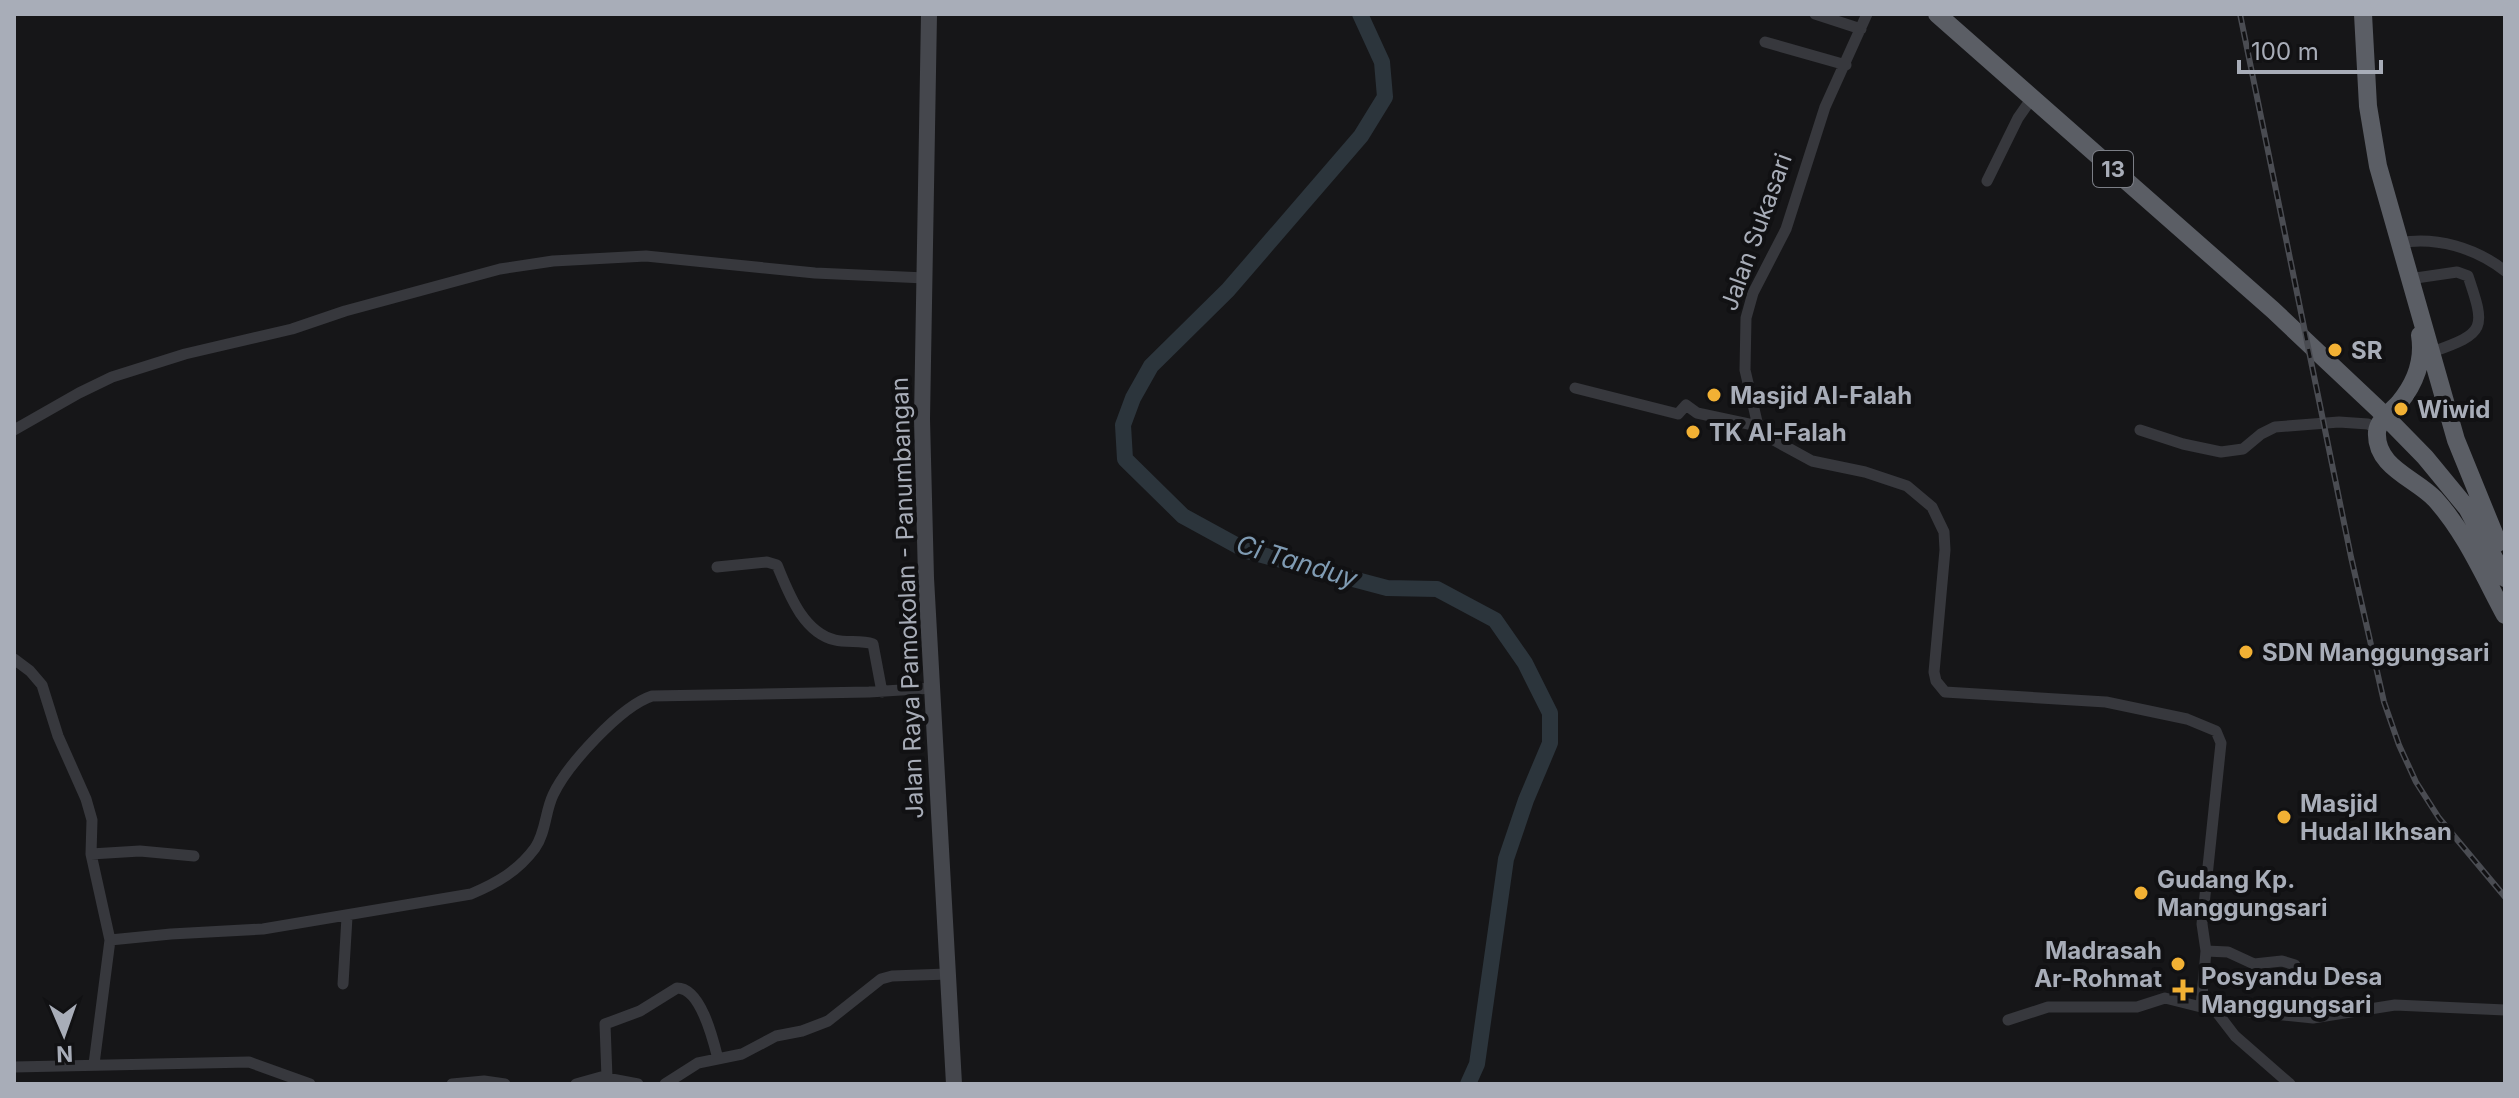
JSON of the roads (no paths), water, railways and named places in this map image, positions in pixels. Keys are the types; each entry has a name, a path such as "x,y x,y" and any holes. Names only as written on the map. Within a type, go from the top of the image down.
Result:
{"highway":[{"name":"13","path":"1937,14 2289,324 2425,457 2467,508 2505,578"},
{"path":"2363,14 2368,106 2378,166 2456,440 2505,557"},
{"path":"2411,284 2422,347 2421,363 2401,400 2377,429 2378,444 2387,461 2433,496 2455,523 2505,615"}],"main road":[{"name":"Jalan Raya Pamokolan - Panumbangan","path":"929,14 922,419 926,578 954,1084"}],"street":[{"path":"1815,14 1861,29"},
{"name":"Jalan Sukasari","path":"1758,426 1745,370 1746,318 1753,293 1786,229 1825,107 1867,14"},
{"path":"1765,42 1846,65"},
{"path":"1987,181 2018,118 2032,98"},
{"path":"2399,243 2427,240 2443,243 2482,256 2505,271"},
{"path":"14,430 112,377 185,354 292,329 345,311 500,269 553,261 646,256 815,273 925,278"},
{"path":"2411,284 2463,273 2468,276 2480,313 2473,334 2432,352"},
{"path":"1575,388 1678,414 1686,405 1697,413 1758,426 1770,438 1812,461 1865,472 1907,486 1932,507 1944,532 1934,672 1940,688 1945,692 2106,702 2187,719 2216,731 2221,743 2202,924 2206,951 2201,1007"},
{"path":"2140,430 2221,452 2243,449 2275,427 2339,422 2368,424 2377,429"},
{"path":"717,567 767,562 777,565 790,599 825,636 873,644 882,692"},
{"path":"14,659 42,685 58,736 92,820 91,854 110,940 94,1064"},
{"path":"110,940 263,929 347,917 471,894 497,883 538,844 551,798 564,776 614,720 641,699 684,694 882,692 933,688"},
{"path":"91,854 140,851 194,856"},
{"path":"343,984 347,917"},
{"path":"2206,951 2228,952 2254,964 2282,961 2295,965"},
{"path":"665,1084 698,1063 742,1054 776,1036 802,1031 828,1021 881,979 947,974"},
{"path":"607,1078 605,1024 640,1011 677,988 684,988 693,995 710,1030 718,1059"},
{"path":"2008,1020 2048,1007 2137,1007 2165,998 2215,1010 2313,1018 2395,1005 2505,1010"},
{"path":"2215,1010 2235,1036 2290,1084"},
{"path":"14,1067 249,1062 310,1084"},
{"path":"576,1084 607,1078 638,1084"},
{"path":"452,1084 484,1081 505,1084"}],"waterway":[{"name":"Ci Tanduy","path":"1360,14 1382,62 1385,97 1361,136 1228,290 1151,366 1133,398 1123,425 1125,459 1183,516 1247,551 1387,588 1437,589 1495,620 1525,663 1550,713 1550,743 1506,859 1477,1064 1468,1084"}],"railway":[{"path":"2240,14 2351,557 2384,702 2416,782 2439,818 2505,897"}],"place":[{"name":"SR","path":"2335,350"},
{"name":"Masjid Al-Falah","path":"1714,395"},
{"name":"Wiwid","path":"2401,409"},
{"name":"TK Al-Falah","path":"1693,432"},
{"name":"SDN Manggungsari","path":"2246,652"},
{"name":"Masjid Hudal Ikhsan","path":"2284,817"},
{"name":"Gudang Kp. Manggungsari","path":"2141,893"},
{"name":"Madrasah Ar-Rohmat","path":"2178,964"},
{"name":"Posyandu Desa Manggungsari","path":"2183,990"}]}
